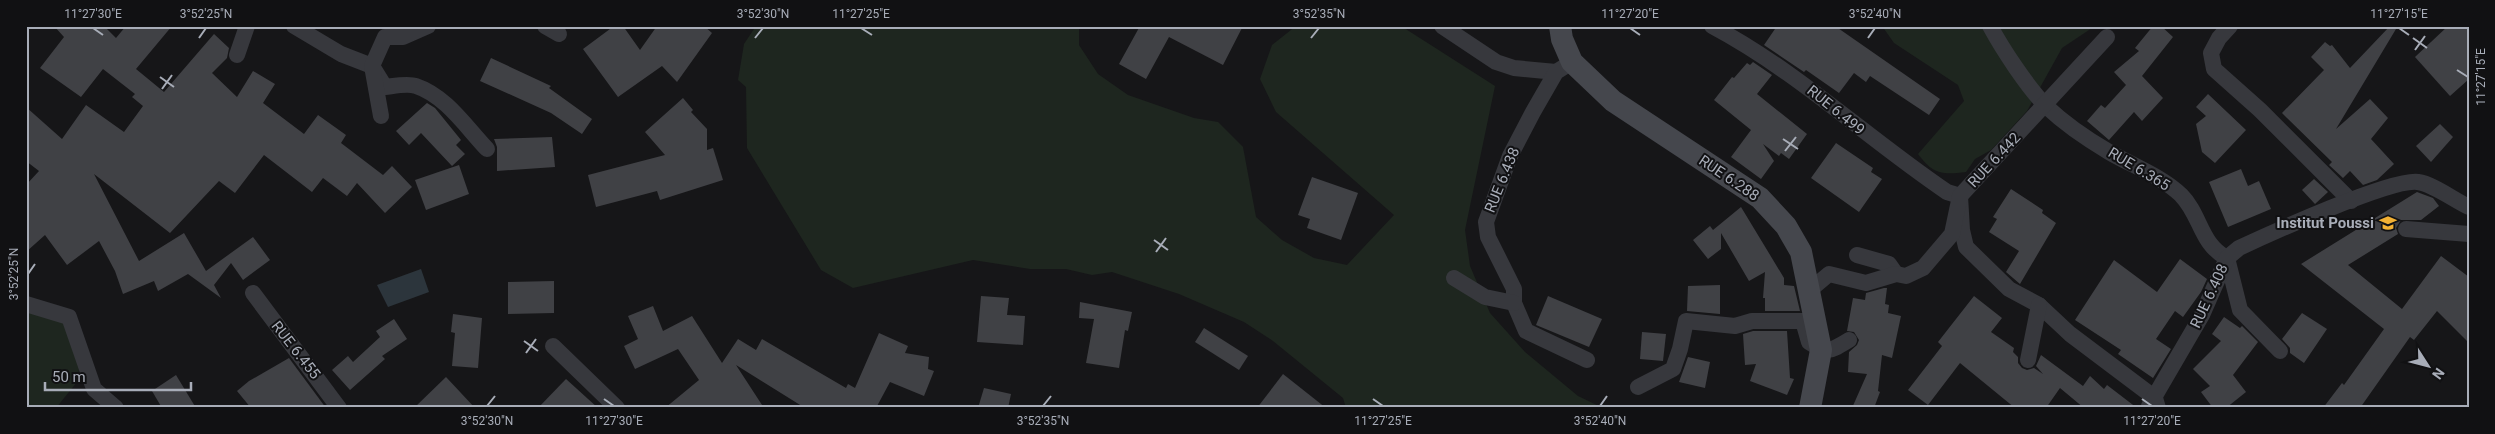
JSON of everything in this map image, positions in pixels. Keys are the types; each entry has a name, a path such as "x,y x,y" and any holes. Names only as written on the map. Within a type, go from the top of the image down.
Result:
{"street":[{"path":"237,55 247,26"},
{"path":"294,26 341,54 372,66 384,87 415,85 433,95 446,104 487,149"},
{"path":"381,116 372,66 385,32 403,37 428,26"},
{"path":"1442,26 1496,62 1514,68 1564,67"},
{"name":"RUE 6.288","path":"1560,26 1564,67 1760,198 1790,232 1801,252 1821,350 1810,408"},
{"name":"RUE 6.499","path":"1712,26 1781,67 1880,144 1947,192 1960,196"},
{"name":"RUE 6.365","path":"1990,26 2046,105 2067,124 2094,143 2154,176 2180,194 2193,209 2205,238 2215,252 2227,258"},
{"path":"2230,26 2219,38 2210,53 2214,69 2260,110 2351,201"},
{"name":"RUE 6.442","path":"1810,290 1829,274 1866,284 1896,274 1906,276 1923,268 1952,234 1960,196 2046,105 2106,37"},
{"name":"RUE 6.438","path":"1564,67 1510,156 1486,222 1488,237 1514,289 1514,304 1526,331 1587,360"},
{"name":"RUE 6.408","path":"2153,404 2202,315 2227,258 2239,248 2351,201 2390,186 2411,181 2429,185 2469,207"},
{"path":"1960,196 1962,230 1966,247 2009,289 2039,305 2070,334 2153,404"},
{"path":"2406,229 2469,234"},
{"path":"1857,255 1888,264 1896,274"},
{"path":"2227,258 2240,310 2280,351"},
{"path":"1454,278 1485,297 1514,304"},
{"name":"RUE 6.455","path":"253,293 339,408"},
{"path":"26,304 69,317 94,389 116,408"},
{"path":"2028,360 2039,305"},
{"path":"1638,387 1673,369 1680,349 1686,321 1735,326 1752,321 1803,321 1809,342 1821,350 1832,350 1849,340"},
{"path":"553,346 617,408"}],"shaded area":[{"path":"756,26 1079,26 1079,45 1098,74 1128,95 1194,118 1218,122 1243,147 1256,217 1282,240 1314,258 1347,265 1394,215 1276,112 1260,79 1272,45 1296,26 1401,26 1495,86 1465,230 1470,266 1490,313 1525,352 1578,396 1603,408 1346,408 1343,398 1273,341 1244,322 1179,294 1112,272 1092,275 1066,269 1030,269 973,260 853,288 821,270 747,148 746,87 738,80 744,44"},
{"path":"1882,26 2095,26 2062,48 2027,111 1991,150 1975,159 1966,172 1944,173 1928,166 1918,154 1964,101 1958,85 1894,43"},
{"path":"421,269 429,292 388,307 377,285"},
{"path":"26,303 68,319 80,363 77,382 56,408 26,408"}],"building":[{"path":"54,26 104,26 116,38 126,26 172,26 136,69 164,92 214,34 229,48 227,58 212,73 237,97 253,71 275,84 263,103 304,134 318,115 346,135 341,143 383,175 392,166 412,187 385,213 357,183 347,196 323,178 312,192 264,155 235,193 219,181 170,233 94,174 139,261 184,233 206,271 253,237 270,260 243,280 231,263 214,285 221,298 188,274 158,291 154,281 123,294 115,271 99,241 67,265 45,235 26,252 26,185 39,171 26,161 26,107 62,139 86,105 124,132 143,106 132,97 135,94 103,69 81,97 40,68 64,37"},
{"path":"614,26 623,26 640,50 657,26 704,26 712,33 677,82 662,66 618,97 583,49"},
{"path":"1140,26 1243,26 1223,65 1169,37 1146,79 1119,64"},
{"path":"1777,26 1835,26 1940,99 1929,115 1870,76 1866,82 1854,73 1839,93 1806,70 1804,72 1764,45"},
{"path":"2153,26 2161,26 2173,37 2142,76 2163,98 2142,121 2134,112 2109,140 2087,121 2101,105 2105,108 2126,85 2114,72 2139,51 2135,48"},
{"path":"2390,26 2396,29 2336,129 2370,99 2388,118 2371,139 2394,164 2377,180 2363,185 2350,171 2343,178 2329,165 2332,162 2282,113 2324,70 2311,57 2325,42 2330,46 2332,45 2350,68"},
{"path":"2448,26 2469,26 2469,79 2450,96 2415,57"},
{"path":"491,58 551,86 549,88 592,119 582,134 551,113 480,81"},
{"path":"1753,62 1772,75 1757,94 1807,134 1789,159 1781,153 1779,156 1763,144 1774,161 1761,179 1731,157 1751,130 1714,100 1732,77 1734,78 1747,63 1750,65"},
{"path":"2208,94 2246,130 2215,163 2202,152 2196,124 2206,116 2196,107"},
{"path":"683,98 693,110 691,112 707,129 707,150 713,148 723,180 660,200 657,191 596,207 588,175 665,155 645,132"},
{"path":"427,103 435,108 461,140 456,145 465,154 452,166 421,133 409,145 396,131"},
{"path":"2440,124 2453,137 2431,162 2416,146"},
{"path":"552,137 555,167 497,171 497,147 494,139"},
{"path":"1836,143 1873,168 1871,172 1882,179 1859,212 1811,178"},
{"path":"459,165 469,194 426,210 415,180"},
{"path":"2241,169 2248,186 2259,181 2271,209 2228,227 2209,182"},
{"path":"1312,177 1358,193 1341,240 1307,228 1310,219 1298,215"},
{"path":"2314,179 2328,192 2315,204 2302,190"},
{"path":"2011,189 2043,210 2042,213 2056,223 2020,284 2006,272 2019,251 1989,232 1997,219 1993,217"},
{"path":"2417,192 2433,198 2439,206 2421,220 2401,220 2396,228 2398,234 2348,265 2402,309 2441,256 2469,277 2469,343 2437,311 2414,340 2410,337 2360,408 2323,408 2342,383 2344,385 2384,329 2301,264"},
{"path":"1741,207 1784,278 1784,285 1794,286 1800,311 1765,311 1765,298 1763,298 1765,272 1749,281 1721,233 1721,249 1708,259 1693,240 1710,226 1713,230"},
{"path":"2180,259 2207,279 2201,292 2183,317 2175,311 2156,339 2171,349 2153,378 2118,354 2121,350 2075,320 2114,260 2157,292"},
{"path":"554,281 554,313 508,314 508,282"},
{"path":"1720,285 1720,314 1687,311 1688,286"},
{"path":"1887,288 1885,304 1889,305 1888,313 1901,316 1892,358 1882,355 1878,391 1880,392 1874,408 1852,408 1867,374 1848,372 1849,352 1857,345 1859,340 1854,332 1847,331 1853,298 1865,300 1866,293"},
{"path":"981,296 1009,298 1007,315 1025,316 1023,345 977,342"},
{"path":"1548,296 1602,319 1589,347 1536,325"},
{"path":"1974,296 2002,318 1991,332 2014,348 2013,352 2018,357 2018,363 2022,368 2027,370 2034,368 2043,374 2036,366 2041,355 2083,386 2090,376 2104,389 2107,385 2137,408 2084,408 2060,388 2046,408 2015,408 1960,363 1928,405 1908,390 1942,346 1938,342"},
{"path":"1080,302 1132,312 1128,331 1125,330 1119,368 1086,363 1094,319 1079,318"},
{"path":"653,306 663,331 692,316 722,363 738,339 756,350 762,339 846,388 848,384 855,388 879,333 908,346 905,353 929,357 928,369 934,371 924,396 890,382 876,408 805,408 736,365 764,408 665,408 699,380 678,349 635,369 624,346 638,339 628,316"},
{"path":"2302,313 2327,329 2304,363 2290,353 2290,348 2282,339"},
{"path":"453,314 482,318 478,368 452,366 455,333 451,332"},
{"path":"2224,317 2240,328 2242,326 2258,342 2233,375 2246,392 2226,408 2213,408 2201,392 2210,386 2193,369 2221,341 2212,334"},
{"path":"394,319 407,339 382,356 385,359 350,390 332,370 348,356 353,362 380,337 376,331"},
{"path":"1204,328 1248,356 1239,370 1195,342"},
{"path":"1753,331 1787,331 1790,378 1794,379 1787,395 1750,381 1756,364 1745,365 1743,334"},
{"path":"1642,332 1666,334 1663,361 1640,359"},
{"path":"1688,357 1710,362 1705,388 1679,382"},
{"path":"289,358 326,408 251,408 237,391 249,381"},
{"path":"1283,374 1326,408 1257,408"},
{"path":"176,375 196,408 162,408 152,391"},
{"path":"446,377 475,408 414,408"},
{"path":"566,379 598,408 538,408"},
{"path":"984,388 1011,394 1008,408 978,408"}],"place":[{"name":"Institut Poussi","path":"2388,223"}]}
